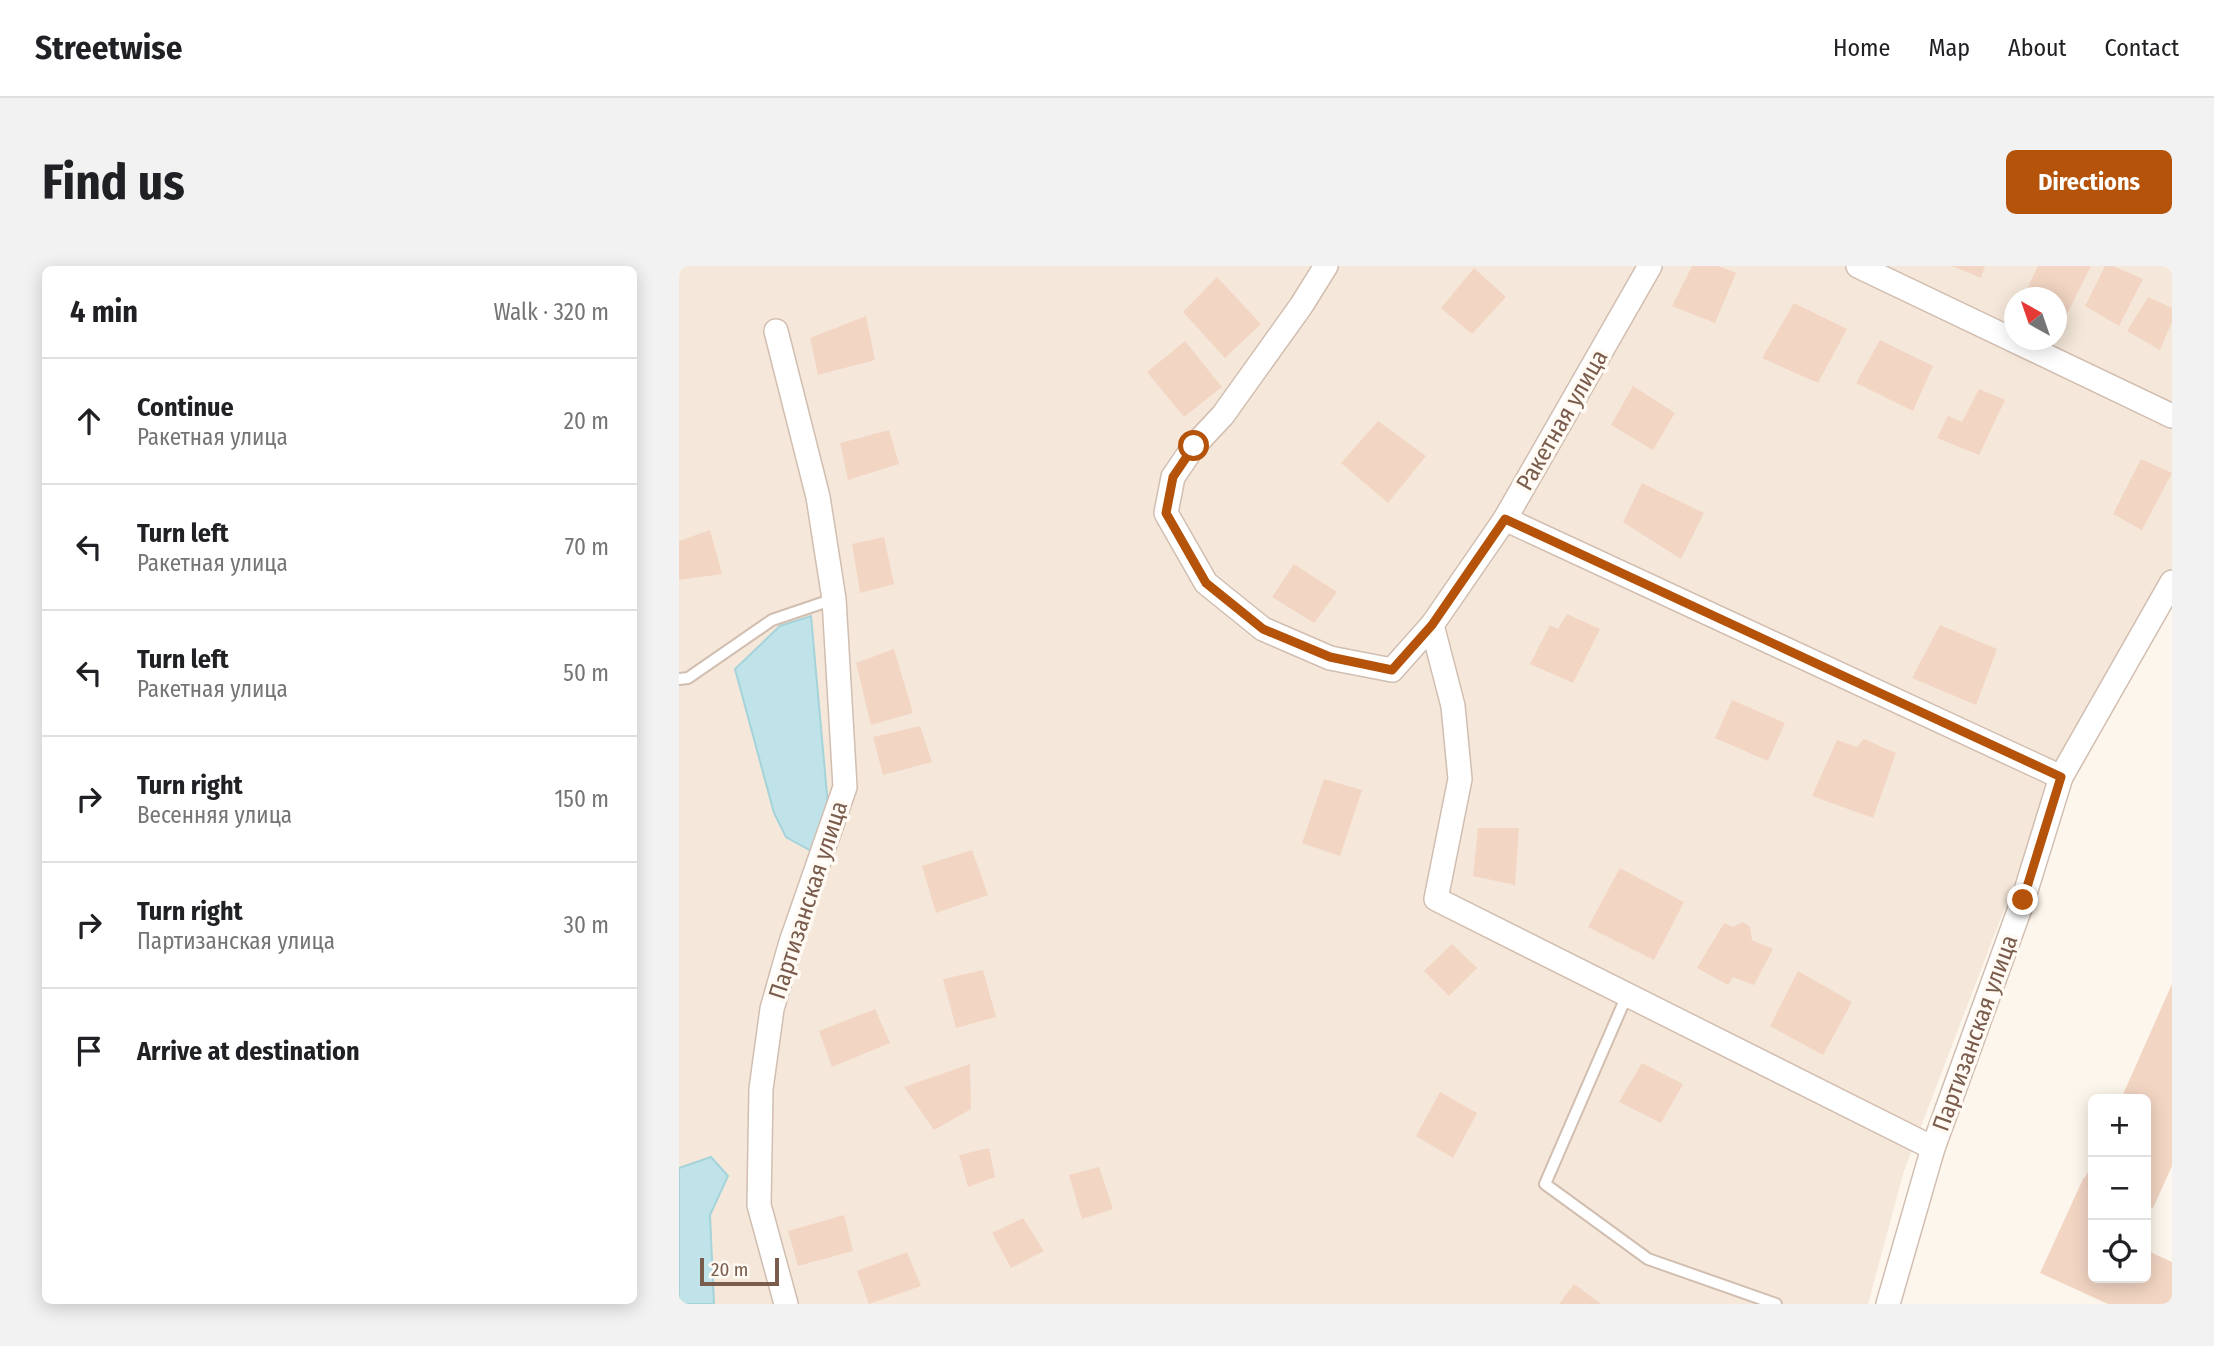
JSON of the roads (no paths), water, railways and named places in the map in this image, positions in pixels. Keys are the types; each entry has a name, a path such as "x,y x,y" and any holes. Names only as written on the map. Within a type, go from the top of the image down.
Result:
{"street":[{"name":"Ракетная улица","path":"1326,266 1301,306 1223,415 1194,446 1173,477 1166,513 1206,583 1263,629 1330,657 1392,670 1432,625 1505,519 1650,266"},
{"path":"1858,266 2172,416"},
{"name":"Партизанская улица","path":"776,331 818,497 834,599 845,787 791,942 772,1009 761,1088 759,1205 786,1304"},
{"path":"1505,519 2061,777"},
{"name":"Партизанская улица","path":"1888,1304 1933,1148 2023,900 2061,777 2172,582"},
{"path":"1432,625 1453,706 1460,779 1436,899 1933,1148"}],"lane":[{"path":"679,679 688,678 772,620 834,599"},
{"path":"1627,995 1545,1184 1649,1259 1776,1304"}],"water":[{"path":"811,616 829,817 811,851 786,837 774,813 735,669 780,626"},
{"path":"711,1157 728,1176 710,1215 714,1304 679,1304 679,1168"}]}
